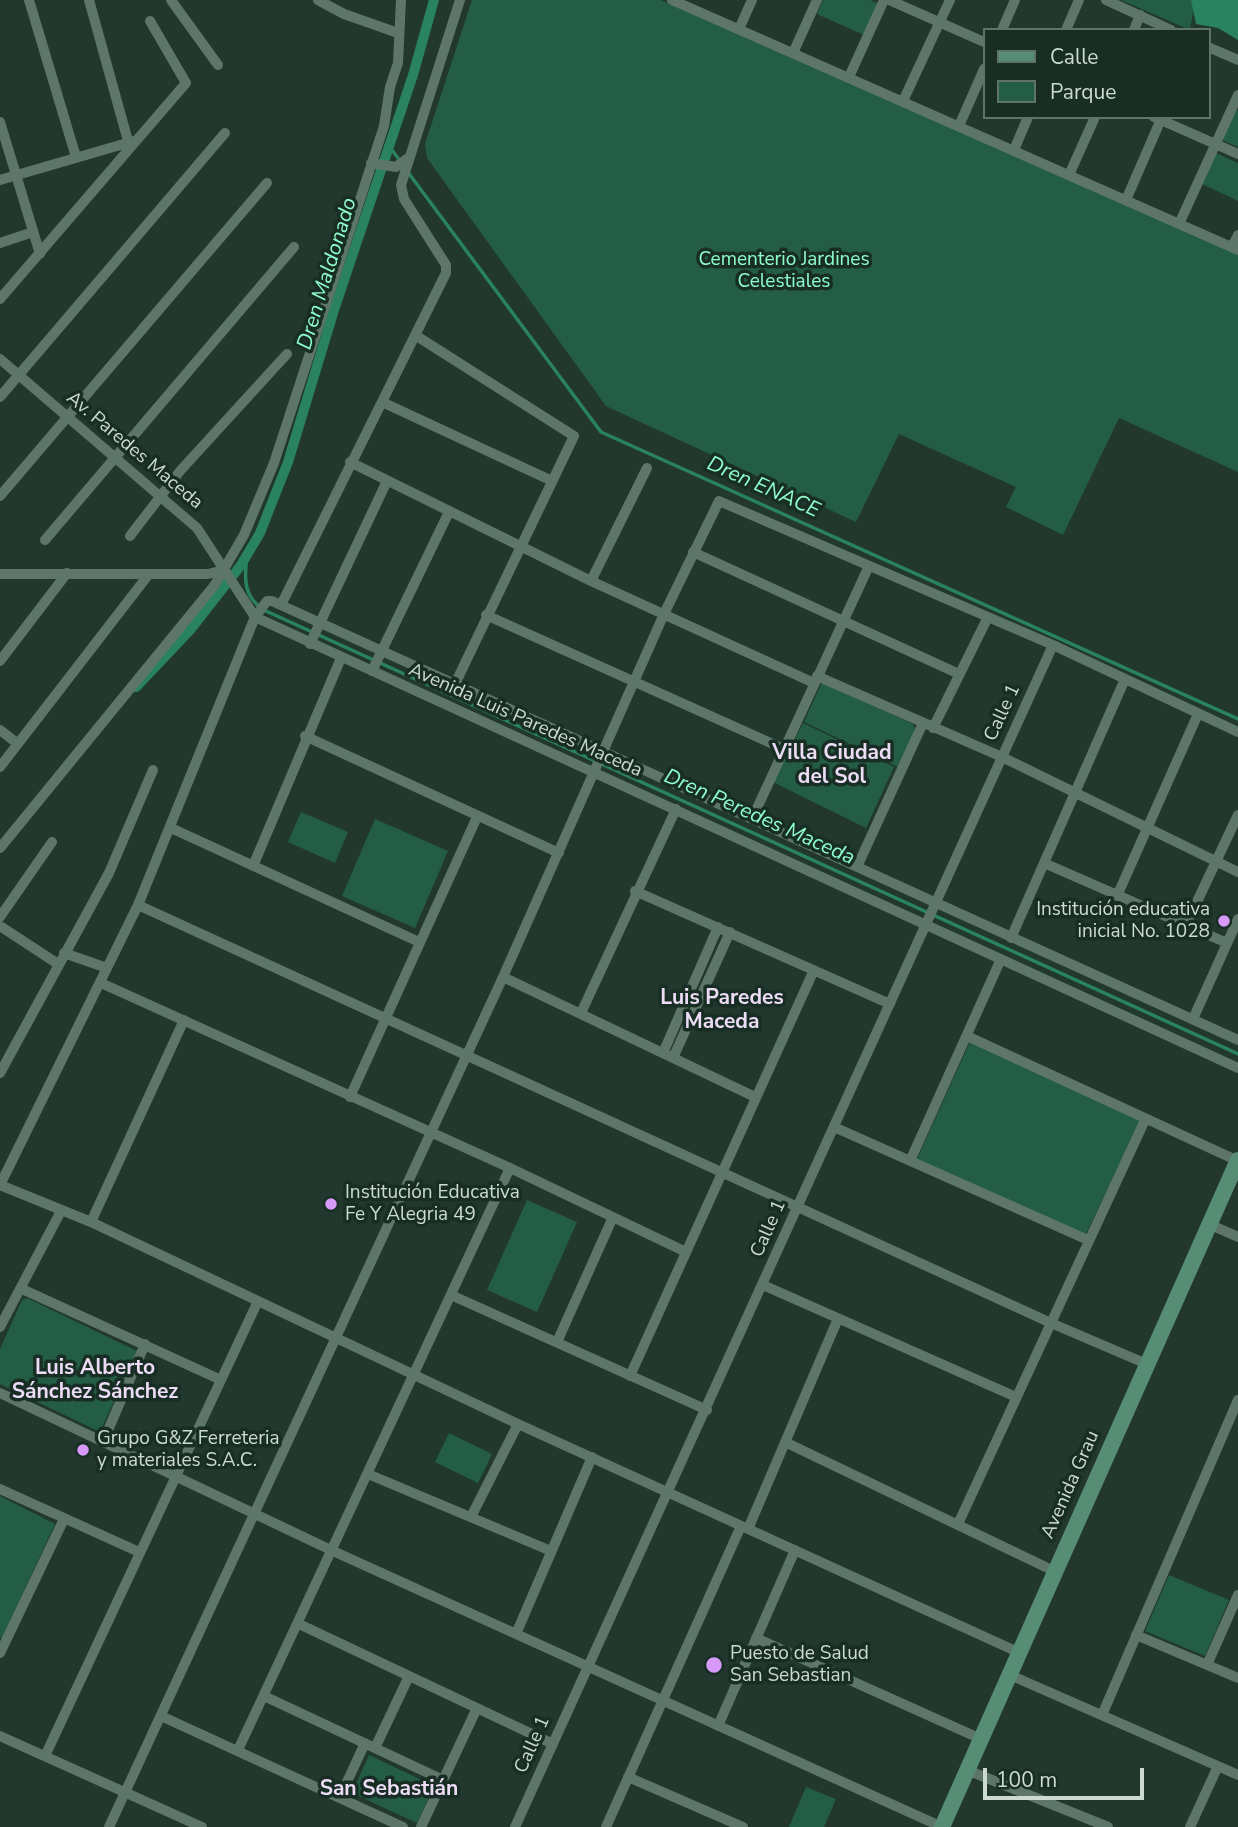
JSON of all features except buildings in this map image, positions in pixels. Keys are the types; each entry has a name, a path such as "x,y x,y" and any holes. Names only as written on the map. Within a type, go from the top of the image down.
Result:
{"main road":[{"name":"Avenida Grau","path":"942,1827 1238,1161"}],"street":[{"path":"29,0 76,157"},
{"path":"89,0 132,141"},
{"path":"171,0 218,65"},
{"path":"318,0 344,14 398,33"},
{"path":"0,848 214,586 244,535 274,463 384,126 390,87 398,63 401,0"},
{"path":"460,0 408,158 401,193 446,265 446,273 281,605 267,601 256,617 138,905 0,1185 91,1222 518,1424 1020,1653"},
{"path":"673,0 684,2 739,29 1235,249 1238,235"},
{"path":"739,29 752,0"},
{"path":"793,53 817,0"},
{"path":"849,77 886,0 982,41"},
{"path":"904,102 950,0"},
{"path":"1003,28 1015,0"},
{"path":"1067,28 1079,0"},
{"path":"1106,0 1167,28"},
{"path":"1135,28 1140,15"},
{"path":"0,299 132,141 186,83 150,21"},
{"path":"1210,48 1238,60"},
{"path":"959,126 982,74"},
{"path":"1179,224 1238,95"},
{"path":"1014,150 1027,119"},
{"path":"1069,175 1094,119"},
{"path":"1126,200 1159,119"},
{"path":"1161,119 1238,154"},
{"path":"0,122 40,254"},
{"path":"0,397 225,133"},
{"path":"0,180 132,141"},
{"path":"371,163 396,167 408,158"},
{"path":"0,496 267,183"},
{"path":"0,243 33,232"},
{"path":"45,540 294,247"},
{"path":"415,335 574,436 455,684"},
{"path":"130,536 180,471 287,354"},
{"name":"Av. Paredes Maceda","path":"0,359 197,528 256,617"},
{"path":"382,402 551,480"},
{"path":"350,462 591,581 1002,757 1238,872"},
{"path":"591,581 646,468"},
{"path":"310,644 387,481"},
{"path":"109,1827 503,977 664,614 719,501 868,568 1053,645 1238,732"},
{"path":"372,671 449,512"},
{"path":"693,552 959,674"},
{"path":"752,819 868,568"},
{"path":"0,574 208,574 224,570"},
{"path":"0,661 67,573"},
{"path":"0,767 149,575"},
{"name":"Avenida Luis Paredes Maceda","path":"281,605 1238,1040"},
{"path":"486,615 784,749"},
{"name":"Avenida Luis Paredes Maceda","path":"256,617 1238,1068"},
{"path":"857,867 928,725 959,674 988,617"},
{"name":"Calle 1","path":"515,1827 1053,645"},
{"path":"253,866 305,736 341,658"},
{"path":"1011,938 1125,679"},
{"path":"1117,896 1198,714"},
{"path":"0,730 18,744"},
{"path":"305,736 559,853"},
{"path":"0,1073 109,873 153,770"},
{"path":"581,1013 635,891 676,809"},
{"path":"1186,925 1238,815"},
{"path":"350,1097 477,817"},
{"path":"171,828 419,942"},
{"path":"0,917 52,842"},
{"path":"1044,863 1227,943"},
{"path":"635,891 890,1004"},
{"path":"138,905 1051,1323 1149,1365"},
{"path":"1193,1019 1238,919"},
{"path":"0,926 58,964"},
{"path":"663,1053 719,927"},
{"path":"673,1058 730,932"},
{"path":"64,953 107,968"},
{"path":"910,1161 1001,959"},
{"path":"630,1376 814,970"},
{"path":"503,977 755,1097"},
{"path":"101,984 510,1168 686,1252"},
{"path":"91,1222 184,1020"},
{"path":"967,1035 1238,1161"},
{"path":"958,1524 1145,1120"},
{"path":"835,1128 1088,1240"},
{"path":"238,1750 510,1168"},
{"path":"0,1327 61,1211"},
{"path":"557,1342 612,1217"},
{"path":"1211,1225 1238,1237"},
{"path":"763,1285 837,1321 1016,1397"},
{"path":"22,1289 221,1380"},
{"path":"451,1295 707,1410"},
{"path":"45,1756 258,1301"},
{"path":"606,1827 662,1699 786,1443 837,1321"},
{"path":"103,1442 145,1345"},
{"path":"0,1393 175,1478 662,1699 922,1823 942,1827"},
{"path":"1102,1715 1238,1400"},
{"path":"471,1517 518,1424"},
{"path":"786,1443 1056,1572"},
{"path":"516,1634 592,1457"},
{"path":"368,1474 551,1551"},
{"path":"0,1489 139,1552"},
{"path":"2,1646 64,1519"},
{"path":"718,1726 795,1550"},
{"path":"1207,1665 1238,1595"},
{"path":"299,1624 553,1744"},
{"path":"1136,1634 1238,1678"},
{"path":"756,1638 981,1739"},
{"path":"1010,1675 1238,1775"},
{"path":"375,1748 409,1676"},
{"path":"264,1696 443,1780"},
{"path":"421,1827 477,1708"},
{"path":"161,1716 340,1797 386,1823 403,1827"},
{"path":"0,1736 199,1826"},
{"path":"340,1797 365,1744"},
{"path":"1191,1827 1218,1766"},
{"path":"967,1770 1108,1827"},
{"path":"628,1777 740,1826"}],"green space":[{"name":"Cementerio Jardines Celestiales","path":"472,0 661,0 1238,254 1238,472 1119,418 1063,535 1006,507 1016,487 899,434 856,522 606,406 427,158 425,144"},
{"path":"823,0 870,0 877,3 864,35 817,14"},
{"path":"1121,0 1191,0 1194,7 1190,28"},
{"path":"1236,110 1238,111 1238,147 1222,140"},
{"path":"1216,153 1238,163 1238,201 1202,184"},
{"path":"822,682 913,724 915,730 898,767 804,722"},
{"path":"803,723 894,767 866,828 773,782"},
{"path":"301,812 348,832 335,863 288,842"},
{"path":"375,819 448,851 415,928 342,896"},
{"path":"970,1042 1142,1118 1084,1238 917,1159"},
{"path":"527,1200 577,1222 537,1312 487,1290"},
{"path":"27,1298 137,1351 100,1432 0,1384 0,1349 22,1300"},
{"path":"449,1433 492,1454 478,1483 435,1462"},
{"path":"0,1496 55,1524 2,1638 0,1637"},
{"path":"1169,1575 1229,1600 1205,1656 1145,1631"},
{"path":"369,1755 434,1786 417,1823 352,1793"},
{"path":"806,1787 836,1799 824,1827 789,1827"}],"shaded area":[{"path":"1191,0 1238,0 1238,40 1218,28 1196,24"}],"waterway":[{"name":"Dren Maldonado","path":"136,687 191,629 241,565 260,533 288,462 334,310 413,75 434,0"},
{"name":"Dren ENACE","path":"388,145 401,162"},
{"name":"Dren ENACE","path":"407,171 601,432 1238,719"},
{"name":"Dren Peredes Maceda","path":"247,555 245,572 249,594 258,606 266,611 1238,1054"}],"place":[{"name":"Institución educativa inicial No. 1028","path":"1224,921"},
{"name":"Institución Educativa Fe Y Alegria 49","path":"331,1204"},
{"name":"Grupo G&Z Ferreteria y materiales S.A.C.","path":"83,1450"},
{"name":"Puesto de Salud San Sebastian","path":"714,1665"}],"district":[{"name":"Villa Ciudad del Sol","path":"832,766"},
{"name":"Luis Paredes Maceda","path":"722,1011"},
{"name":"Luis Alberto Sánchez Sánchez","path":"95,1381"},
{"name":"San Sebastián","path":"389,1790"}]}
